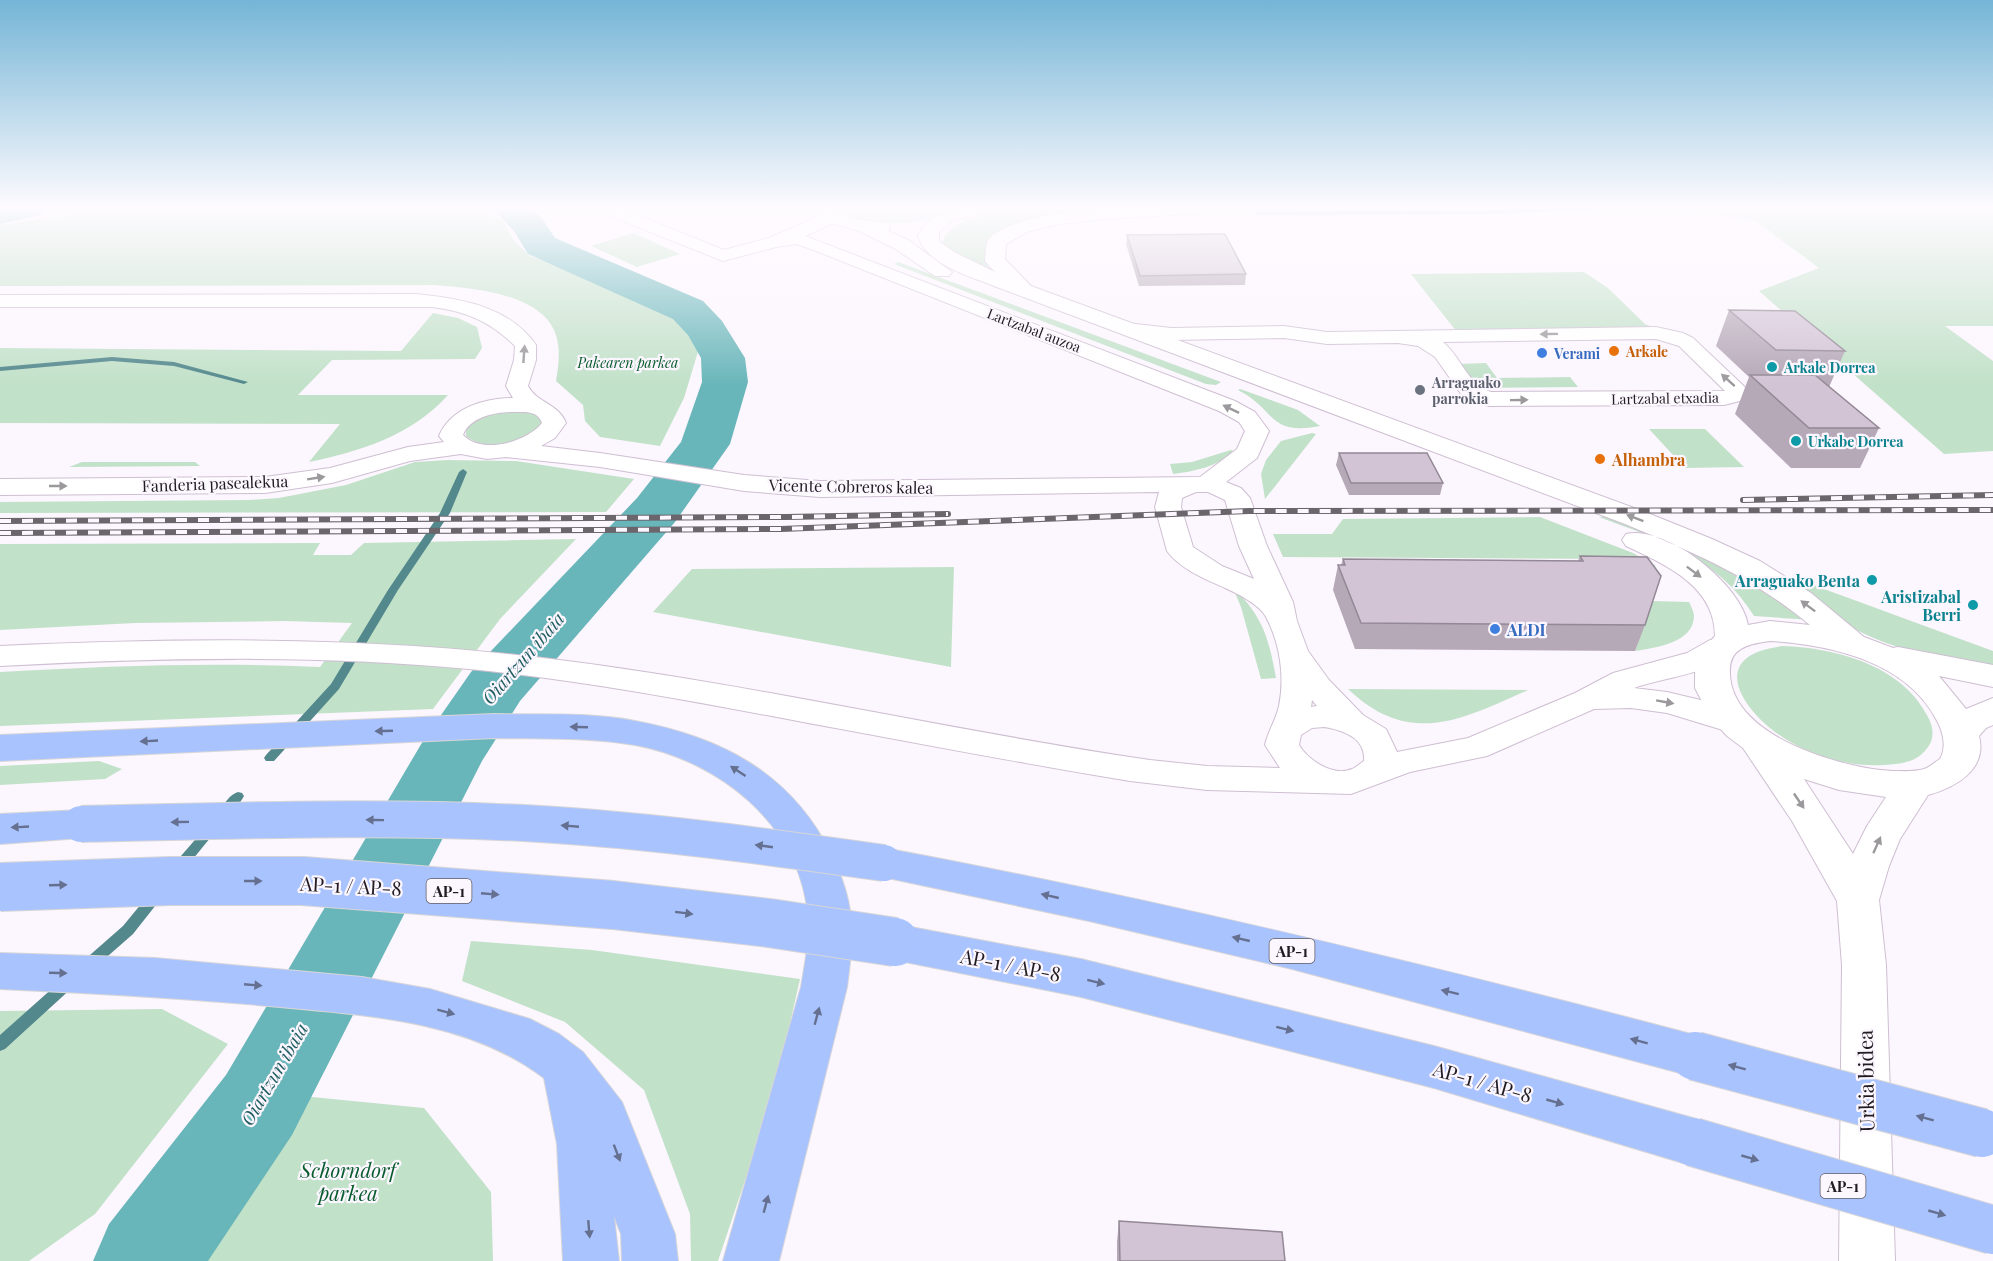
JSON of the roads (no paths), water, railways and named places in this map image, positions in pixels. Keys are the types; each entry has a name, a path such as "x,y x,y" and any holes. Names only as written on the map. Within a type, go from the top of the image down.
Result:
{"highway":[{"path":"0,748 494,726 599,728 672,741 705,753 736,769 763,789 787,813 806,841 820,872 828,908 830,946 824,987 751,1261"},
{"name":"AP-1","path":"0,828 81,824 373,819 539,824 693,836 884,863 994,883 1278,948 1695,1056 1987,1135"},
{"name":"AP-1 / AP-8","path":"0,887 170,881 303,881 613,905 769,923 895,942 1081,978 1434,1067 1993,1230"},
{"path":"0,971 155,976 362,996 430,1008 513,1033 542,1049 566,1067 604,1118 648,1234 650,1261"},
{"path":"566,1067 582,1144 591,1261"}],"main road":[{"path":"934,267 957,278 1446,462 1656,548 1695,571 1722,599 1730,613 1734,628 1726,644"},
{"path":"968,267 983,275 1635,518 1711,549 1775,583 1862,648 1912,672 1945,702 1963,732 1964,748 1961,757 1951,770 1937,778 1916,783 1887,785 1850,780 1813,769 1781,755 1744,730"},
{"path":"997,267 1011,280 1041,297"},
{"path":"1726,644 1748,634 1770,631 1809,634 1862,648 1993,676"},
{"name":"Urkia bidea","path":"1726,644 1713,659 1710,673 1712,688 1721,705 1744,730 1807,812 1858,900"},
{"path":"1963,732 1973,720 1993,710"},
{"name":"Urkia bidea","path":"1867,1261 1864,965 1858,900 1868,866 1881,836 1916,783"}],"street":[{"name":"Lartzabal auzoa","path":"874,267 1227,406 1247,417 1257,432 1235,477 1232,493"},
{"path":"0,301 415,300 460,305 478,309 493,316 526,345 525,360 518,386 522,395 533,406"},
{"name":"Lartzabal etxadia","path":"1127,329 1159,334 1284,332 1327,338 1663,334 1686,342 1738,391 1724,398 1489,399 1474,395 1466,388 1437,347 1422,341 1402,338"},
{"name":"Lartzabal etxadia","path":"1218,363 1212,357 1211,347 1220,338 1237,333"},
{"path":"462,447 454,442 451,436 452,429 467,417 499,406 533,406"},
{"name":"Vicente Cobreros kalea","path":"533,406 549,412 554,423 551,429 566,446 600,460"},
{"path":"507,450 539,439 551,429"},
{"name":"Fanderia pasealekua","path":"0,487 266,484 332,475 408,454 462,447 478,451 507,450"},
{"name":"Vicente Cobreros kalea","path":"507,450 600,460 729,481 820,489 1204,484"},
{"path":"1246,455 1204,484 1176,490 1170,495 1168,507 1181,551 1212,572 1250,588 1279,612"},
{"path":"1111,484 1158,498 1168,507"},
{"path":"1204,484 1232,493 1237,498 1253,546 1272,584 1278,602 1279,612 1294,654 1298,689 1286,735 1293,764 1304,772 1331,781"},
{"path":"1189,557 1209,563 1236,563 1251,556 1253,546"},
{"path":"0,656 132,649 257,648 341,650 449,657 633,681 1149,772 1190,777 1331,781 1356,780 1374,771 1407,761 1475,748 1502,739 1624,680 1698,660 1726,644"},
{"path":"1294,654 1318,687 1358,726 1373,736 1381,751 1379,765 1374,771"},
{"path":"1586,700 1632,698 1657,700 1709,713 1744,730"},
{"path":"1229,778 1261,764 1286,735 1311,717 1338,718 1402,745 1444,755"}],"waterway":[{"name":"Oiartzun ibaia","path":"146,1261 259,1105 448,758 495,687 656,510 705,444 725,382 723,358 707,330 688,310 589,267"},
{"path":"0,369 112,359 174,364 244,382"},
{"path":"270,758 335,686 393,590 445,513 463,472"},
{"path":"225,812 238,796"},
{"path":"179,867 211,829"},
{"path":"87,966 128,930 156,896"},
{"path":"0,1044 69,982"}],"railway":[{"path":"1743,500 1993,495"},
{"path":"0,533 781,529 1249,511 1993,510"},
{"path":"0,521 786,517 948,514"}],"place":[{"name":"Arkale","path":"1614,351"},
{"name":"Verami","path":"1542,353"},
{"name":"Arkale Dorrea","path":"1772,367"},
{"name":"Arraguako parrokia","path":"1420,390"},
{"name":"Urkabe Dorrea","path":"1796,441"},
{"name":"Alhambra","path":"1600,459"},
{"name":"Arraguako Benta","path":"1872,580"},
{"name":"Aristizabal Berri","path":"1973,605"},
{"name":"ALDI","path":"1495,629"}],"park label":[{"name":"Pakearen parkea","path":"628,362"},
{"name":"Schorndorf parkea","path":"348,1180"}]}
